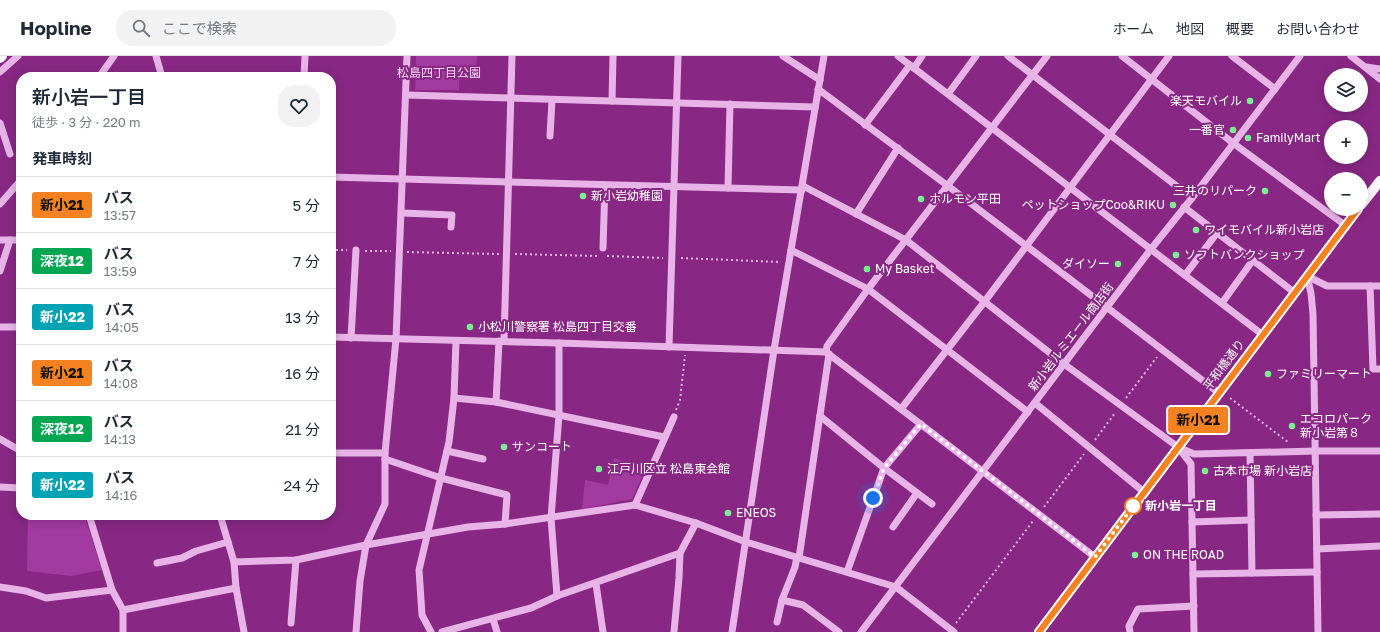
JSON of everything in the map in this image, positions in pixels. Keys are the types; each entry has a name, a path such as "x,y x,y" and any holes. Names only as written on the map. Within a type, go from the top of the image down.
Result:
{"main road":[{"path":"1368,197 1380,181"},
{"name":"平和橋通り","path":"1039,632 1353,216"}],"street":[{"path":"0,72 18,56"},
{"path":"103,72 114,56"},
{"path":"156,56 161,72"},
{"path":"304,72 305,56"},
{"path":"356,632 360,581 366,545 384,504 385,456 396,339 407,56"},
{"path":"496,402 506,254 512,56"},
{"path":"612,56 612,101"},
{"path":"669,347 678,103 678,56"},
{"path":"783,56 820,80"},
{"path":"732,632 788,262 824,56"},
{"path":"898,56 1264,335"},
{"path":"865,124 922,56"},
{"path":"948,94 976,56"},
{"path":"1008,56 1192,198"},
{"path":"777,622 782,600 798,558 820,416 827,346 868,289 1047,56"},
{"path":"1122,56 1233,143 1346,225"},
{"path":"901,409 948,350 1169,56"},
{"path":"1232,56 1275,89"},
{"name":"新小岩ルミエール商店街","path":"861,632 1151,249 1192,198 1300,56"},
{"path":"1351,56 1380,79"},
{"path":"1364,67 1380,69"},
{"path":"818,89 898,148 1219,393"},
{"path":"406,95 815,107"},
{"path":"550,136 552,100"},
{"path":"728,188 730,104"},
{"path":"0,123 10,154"},
{"path":"856,214 898,148"},
{"path":"336,177 674,187 802,188 906,240 1064,364 1178,447 1194,454 1380,451"},
{"path":"603,248 605,185"},
{"path":"0,204 16,186"},
{"path":"1184,207 1295,293"},
{"path":"402,213 452,215 451,226"},
{"path":"1184,274 1217,233"},
{"path":"0,240 16,240"},
{"path":"0,271 10,240"},
{"path":"351,338 356,250"},
{"path":"791,250 868,289 1028,412"},
{"path":"1222,303 1253,260"},
{"path":"1307,276 1327,286 1380,286"},
{"path":"1307,276 1311,293 1313,314 1318,632"},
{"path":"1370,286 1373,369 1380,369"},
{"path":"0,327 16,327"},
{"path":"336,337 501,341 827,353 1095,557"},
{"path":"431,632 422,615 419,570 426,535 447,451 454,398 456,341"},
{"path":"557,596 551,518 559,415 559,343"},
{"path":"454,398 496,402 664,437"},
{"path":"1035,403 1144,492"},
{"path":"820,416 884,468 932,504"},
{"path":"635,505 674,417"},
{"path":"847,572 884,468 921,424"},
{"path":"0,439 16,448"},
{"path":"1178,447 1191,464 1194,632"},
{"path":"447,451 483,459"},
{"path":"336,453 385,456 441,478 507,495 505,524"},
{"path":"1250,453 1252,573"},
{"path":"0,487 16,488"},
{"path":"893,527 917,493"},
{"path":"234,562 296,560 366,545 468,527 551,518 635,505 696,523 746,542 896,587 951,631"},
{"path":"1316,515 1380,514"},
{"path":"91,520 112,590 123,610 123,632"},
{"path":"221,520 234,562 236,588 244,632"},
{"path":"1192,522 1250,520"},
{"path":"674,632 680,553 696,523"},
{"path":"157,563 182,558 196,551 228,542"},
{"path":"1317,549 1380,546"},
{"path":"442,632 531,608 557,596 596,584 680,553"},
{"path":"291,623 296,560"},
{"path":"1193,574 1317,572"},
{"path":"596,584 603,632"},
{"path":"0,587 26,591 46,598 112,590"},
{"path":"123,610 236,588"},
{"path":"782,600 803,605 839,632"},
{"path":"1130,632 1129,626 1138,609 1194,606"},
{"path":"493,619 497,632"}],"path":[{"path":"336,250 788,262"},
{"path":"674,417 680,400 686,348"},
{"path":"951,631 1163,350"},
{"path":"1230,398 1300,452"}],"green space":[{"name":"松島四丁目公園","path":"416,56 477,56 476,68 459,67 459,90 415,90"},
{"path":"614,458 646,468 632,499 582,509 585,480 608,485"},
{"path":"28,520 86,520 102,570 71,576 27,571"}],"bus line":[{"name":"新小21","path":"1039,632 1353,216"}],"place":[{"name":"楽天モバイル","path":"1250,101"},
{"name":"一番官","path":"1233,130"},
{"name":"FamilyMart","path":"1248,138"},
{"name":"三井のリパーク","path":"1265,191"},
{"name":"新小岩幼稚園","path":"583,196"},
{"name":"ホルモン平田","path":"921,199"},
{"name":"ペットショップCoo&RIKU","path":"1173,205"},
{"name":"ワイモバイル新小岩店","path":"1196,230"},
{"name":"ソフトバンクショップ","path":"1176,255"},
{"name":"ダイソー","path":"1118,264"},
{"name":"My Basket","path":"867,269"},
{"name":"小松川警察署 松島四丁目交番","path":"470,327"},
{"name":"ファミリーマート","path":"1268,374"},
{"name":"エコロパーク 新小岩第８","path":"1292,426"},
{"name":"サンコート","path":"504,447"},
{"name":"江戸川区立 松島東会館","path":"599,469"},
{"name":"古本市場 新小岩店","path":"1205,471"},
{"name":"新小岩一丁目","path":"1133,506"},
{"name":"ENEOS","path":"728,513"},
{"name":"ON THE ROAD","path":"1135,555"}],"route":[{"path":"873,498 884,468 921,424 1095,557 1135,504 1133,506"}]}
